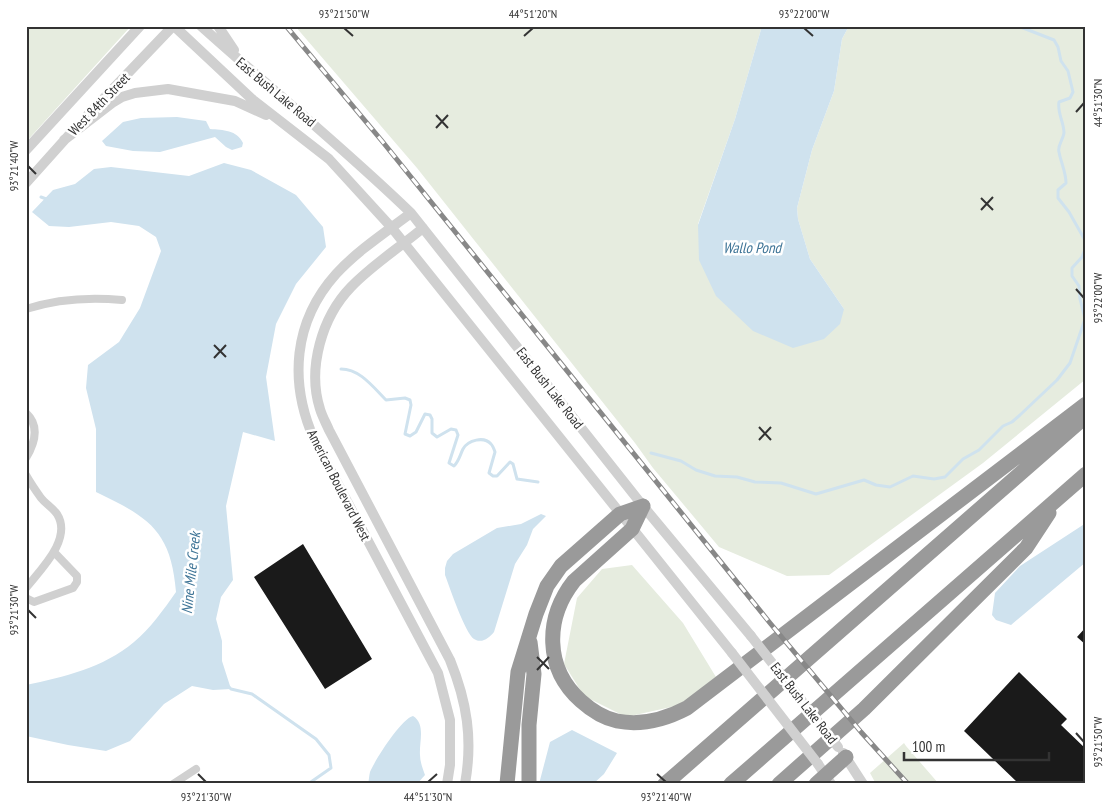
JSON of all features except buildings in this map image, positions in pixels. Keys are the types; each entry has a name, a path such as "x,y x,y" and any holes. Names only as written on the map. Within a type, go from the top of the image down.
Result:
{"highway":[{"path":"644,506 632,529 574,581 567,590 554,620 552,646 556,666 576,697 589,708 605,717 635,723 670,717 687,708 1086,404"},
{"path":"665,784 1086,416"},
{"path":"731,784 1086,474"},
{"path":"778,784 864,709 1026,548 1060,496"},
{"path":"507,784 518,672 547,586 561,566 620,514 644,506"},
{"path":"529,784 529,725 534,674 530,638"},
{"path":"823,777 842,752"}],"street":[{"name":"West 84th Street","path":"26,150 140,26"},
{"name":"West 84th Street","path":"26,183 64,140 174,26"},
{"name":"East Bush Lake Road","path":"174,26 253,100 329,159 392,228 732,653 823,777"},
{"name":"East Bush Lake Road","path":"201,26 319,128 411,213 644,506 751,636 842,752 863,784"},
{"path":"218,26 245,66"},
{"path":"64,140 122,97 136,93 168,89 235,101 277,120"},
{"name":"American Boulevard West","path":"411,213 353,258 322,291 312,309 304,330 299,352 298,373 300,397 305,419 314,439 438,672 450,720 450,765 447,784"},
{"name":"American Boulevard West","path":"423,228 365,274 338,302 321,337 316,361 316,389 320,408 329,430 445,651 458,680 468,723 469,746 465,784"},
{"path":"26,309 56,302 104,298 122,300"},
{"path":"26,413 31,417 35,427 32,449 26,458"},
{"path":"26,475 41,497 57,514 61,524 58,546 26,588"},
{"path":"26,598 34,602 73,588 77,582 77,576 54,552"},
{"path":"173,784 196,769"}],"shaded area":[{"path":"26,26 131,26 26,142"},
{"path":"295,26 762,26 735,119 698,224 844,309 810,259 798,219 797,208 812,150 834,91 842,39 849,26 1086,26 1086,379 983,463 829,575 787,576 719,547 653,468 417,168"},
{"path":"632,565 683,623 716,677 680,705 626,717 584,696 564,664 577,598 602,569"},
{"path":"904,743 939,784 876,784 870,773"}],"water":[{"name":"Wallo Pond","path":"762,26 849,26 842,39 834,91 812,150 797,208 798,219 810,259 844,309 840,324 824,339 793,348 753,331 716,296 699,260 698,225 735,119"},
{"path":"177,117 206,121 210,129 225,130 233,133 243,143 242,147 232,150 215,137 160,152 133,151 106,146 102,141 123,122 141,118"},
{"path":"224,163 251,170 296,195 323,227 326,247 296,284 276,324 266,377 275,441 243,432 226,506 233,580 221,597 216,619 222,641 222,661 231,689 213,690 192,686 164,704 130,741 106,751 26,736 26,685 55,679 83,670 122,651 146,631 176,592 169,554 154,528 130,509 96,492 96,429 86,388 88,365 119,342 140,308 161,251 156,237 139,226 111,222 69,227 49,226 32,212 53,190 75,184 94,169 111,167 189,176"},
{"path":"541,514 546,516 533,529 527,545 515,564 494,632 483,641 474,639 462,620 445,575 447,561 453,554 497,528 521,524"},
{"path":"1086,523 1086,562 1011,625 996,620 992,615 995,593 1020,566"},
{"path":"413,716 417,719 421,728 420,758 425,775 417,784 368,784 370,772 377,759 395,732"},
{"path":"572,730 617,753 604,774 593,784 539,784 550,742"}],"waterway":[{"path":"1018,26 1054,40 1058,47 1061,61 1068,71 1073,92 1070,98 1059,102 1064,133 1059,150 1066,183 1058,190 1058,198 1069,212 1086,242"},
{"name":"Nine Mile Creek","path":"41,197 49,200"},
{"path":"651,453 681,461 696,470 715,476 737,477 755,482 781,483 816,494 864,480 876,485 890,487 913,476 934,479 945,477 963,459 979,450 1003,426 1012,422 1020,415 1057,380 1070,363 1085,319 1079,286 1072,276 1072,268 1082,257 1086,247"},
{"path":"341,369 360,375 386,400 405,398 410,400 411,405 405,434 410,436 416,432 425,414 430,415 432,419 432,433 437,437 451,429 456,430 458,435 449,463 454,466 468,443 484,440 491,444 495,452 489,473 497,476 510,462 513,464 517,479 538,482"},
{"name":"Nine Mile Creek","path":"229,687 252,694 316,739 329,755 331,768 308,784"}],"railway":[{"path":"286,26 382,141 770,623 861,732 908,784"}]}
